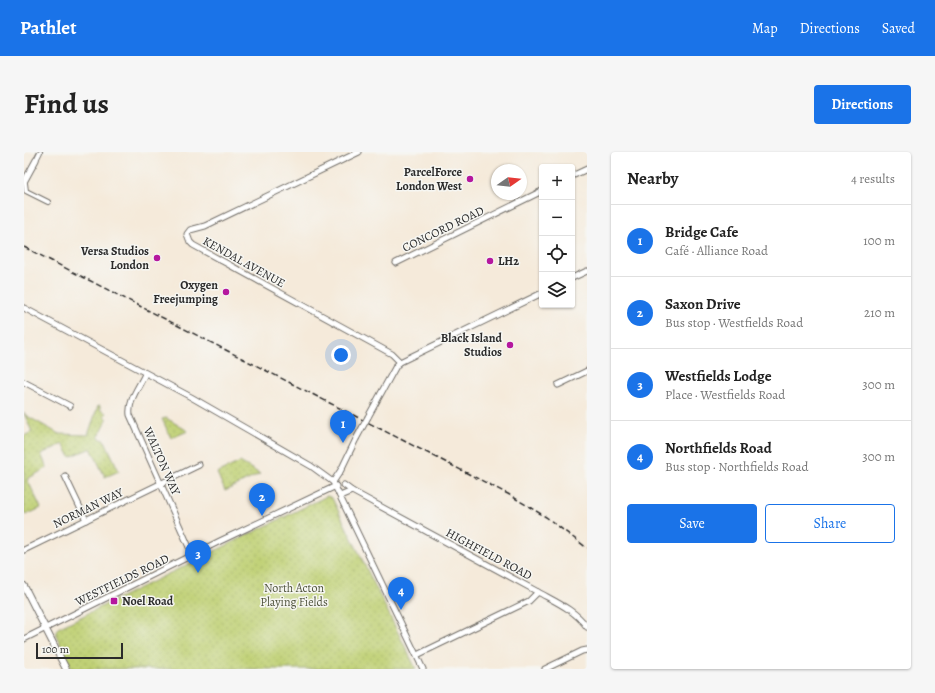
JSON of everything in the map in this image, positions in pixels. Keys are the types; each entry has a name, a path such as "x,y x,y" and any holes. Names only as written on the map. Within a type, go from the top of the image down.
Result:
{"street":[{"path":"40,152 24,183 26,191 48,202"},
{"name":"KENDAL AVENUE","path":"359,152 205,226 190,230 187,234 193,245 392,354 400,362"},
{"path":"575,175 587,169"},
{"name":"CONCORD ROAD","path":"396,263 539,192"},
{"path":"575,277 587,271"},
{"path":"335,484 373,406 396,366 400,362 539,294"},
{"path":"24,308 145,374 191,397 311,466 335,484 423,669"},
{"path":"558,385 587,371"},
{"name":"WALTON WAY","path":"145,374 131,401 130,415 194,556"},
{"path":"24,382 70,406"},
{"name":"NORMAN WAY","path":"24,550 199,465"},
{"path":"65,476 86,520"},
{"name":"WESTFIELDS ROAD","path":"24,639 194,556 220,541 335,484"},
{"name":"HIGHFIELD ROAD","path":"344,485 352,491 538,592 529,601 417,655"},
{"path":"340,496 352,491"},
{"path":"24,586 66,669"},
{"path":"538,592 573,613 587,627"},
{"path":"545,669 587,650"}],"green space":[{"path":"98,406 100,406 100,410 106,413 104,417 107,419 98,437 105,441 119,471 105,477 91,448 70,457 63,444 41,454 47,468 27,479 41,508 26,515 24,511 24,436 32,432 24,413 59,434 88,435"},
{"path":"166,418 188,431 171,438 162,419"},
{"path":"240,462 260,474 225,491 217,473"},
{"name":"North Acton Playing Fields","path":"327,496 332,498 416,669 72,669 56,635 56,630 58,628"}],"railway":[{"path":"24,247 508,494 546,517 587,548"}],"place":[{"name":"ParcelForce London West","path":"470,179"},
{"name":"Versa Studios London","path":"157,258"},
{"name":"LH2","path":"490,261"},
{"name":"Oxygen Freejumping","path":"226,292"},
{"name":"Black Island Studios","path":"510,345"},
{"name":"Bridge Cafe","path":"343,443"},
{"name":"Saxon Drive","path":"262,516"},
{"name":"Westfields Lodge","path":"198,573"},
{"name":"Noel Road","path":"114,601"},
{"name":"Northfields Road","path":"401,610"}]}
